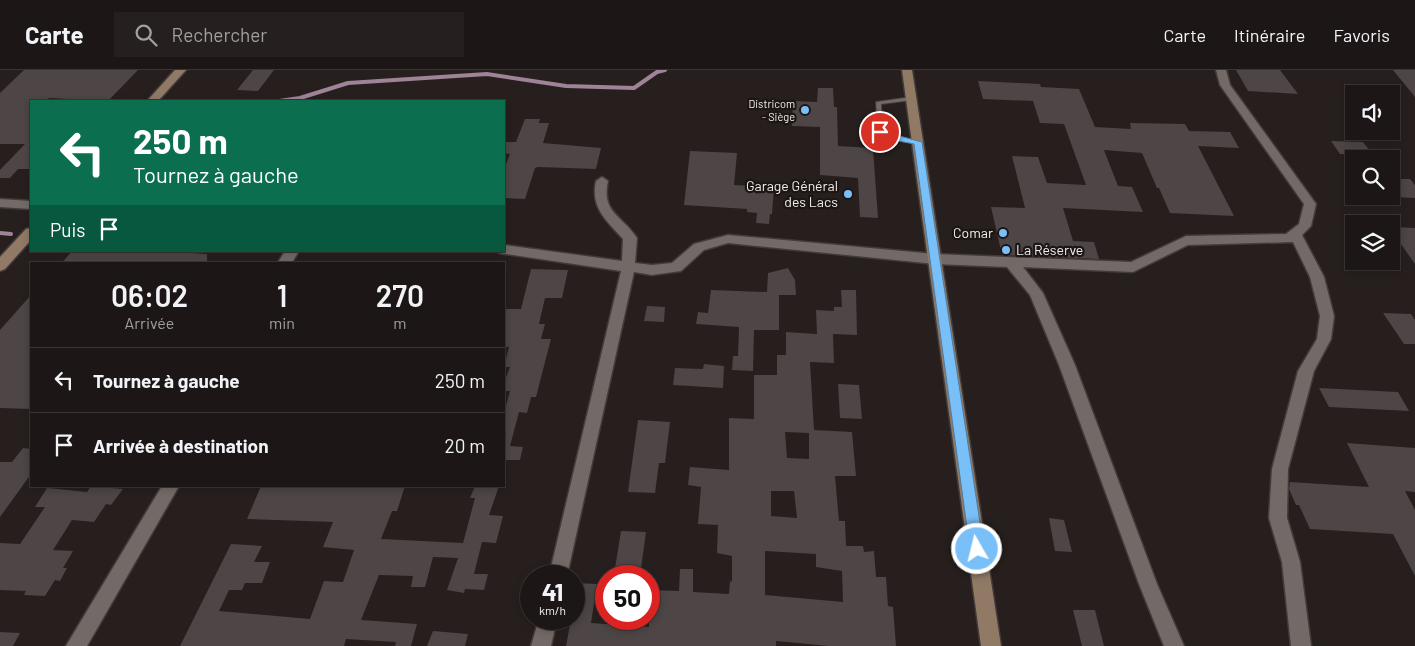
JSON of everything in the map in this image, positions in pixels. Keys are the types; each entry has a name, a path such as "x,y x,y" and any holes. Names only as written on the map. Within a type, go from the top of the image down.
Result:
{"main road":[{"path":"153,100 181,70"},
{"path":"907,70 991,646"},
{"path":"0,266 30,233"}],"street":[{"path":"505,250 628,269 652,270 676,268 699,247 728,239 935,259 1133,267 1186,241 1255,238 1289,239 1305,226 1310,204 1225,85 1221,70"},
{"path":"561,565 628,269 630,238 603,209 598,194 602,181"},
{"path":"0,203 30,205"},
{"path":"1295,235 1307,254 1317,277 1327,316 1324,339 1306,371 1280,469 1278,518 1291,562 1302,646"},
{"path":"1011,262 1036,292 1067,365 1148,584 1174,646"},
{"path":"76,646 170,487"},
{"path":"542,646 546,630"}],"lane":[{"path":"912,99 878,103 880,132 891,138 918,142"}],"building":[{"path":"24,70 138,70 109,100 49,98 46,100 30,100 30,169 18,169 10,178 0,178 0,170 25,144 0,144 0,93"},
{"path":"253,70 274,70 258,91 237,90"},
{"path":"1236,70 1280,70 1298,94 1248,91"},
{"path":"1393,70 1415,70 1415,97"},
{"path":"978,81 1040,84 1041,87 1079,89 1095,127 1131,129 1130,123 1185,124 1189,131 1230,132 1239,148 1198,146 1234,216 1170,213 1142,153 1104,150 1118,186 1132,187 1143,212 1063,208 1073,241 1094,242 1099,259 1002,255 991,207 1025,208 1012,156 1038,157 1047,183 1086,185 1064,124 1040,123 1033,101 983,99"},
{"path":"818,88 833,88 834,107 837,107 838,146 873,148 878,218 860,217 858,178 820,175 820,127 792,126 793,101 817,102"},
{"path":"525,119 540,119 539,123 549,123 543,143 601,148 596,169 538,167 535,168 525,199 505,198 505,166 510,154 505,153 505,142 516,142"},
{"path":"1331,141 1363,142 1369,150 1345,150 1345,154 1340,154"},
{"path":"690,151 737,153 734,185 774,187 772,214 770,214 769,224 756,223 757,213 747,212 747,209 684,205"},
{"path":"1400,179 1410,179 1415,185 1415,198 1400,197"},
{"path":"1400,227 1415,228 1415,264 1400,243"},
{"path":"71,252 177,252 207,254 207,262 63,262"},
{"path":"788,268 795,280 796,295 779,295 779,330 754,330 753,371 732,370 733,356 738,356 739,327 696,324 698,312 708,313 711,290 767,292 768,273"},
{"path":"531,269 568,270 562,298 545,298 539,324 545,324 541,339 551,339 536,397 531,397 527,413 519,412 510,446 523,447 520,460 505,460 505,409 510,391 505,391 505,380 510,367 505,367 509,347 505,347 505,309 521,309"},
{"path":"841,290 856,290 857,335 833,334 834,363 810,362 814,430 852,432 856,476 835,476 839,521 845,521 846,546 863,546 864,552 874,551 876,577 886,577 888,606 893,607 896,646 829,646 776,641 776,646 566,646 569,630 585,630 585,583 595,584 591,623 595,623 595,630 660,630 660,590 679,591 680,569 693,569 693,592 729,594 730,581 732,582 732,556 717,553 718,525 698,524 701,487 688,485 690,467 729,470 729,418 754,419 754,375 777,375 777,355 786,355 786,332 817,334 816,310 834,311 834,307 842,307","holes":["785,432 809,433 809,459 787,458","771,491 794,491 797,518 771,516","765,551 816,554 816,567 842,571 843,602 765,595"]},
{"path":"30,296 30,409 0,408 0,330"},
{"path":"647,306 665,307 664,322 644,321"},
{"path":"1383,313 1411,314 1415,320 1415,344 1404,344"},
{"path":"704,364 724,366 723,388 673,385 675,368 703,369"},
{"path":"838,384 859,385 862,419 840,418"},
{"path":"1319,388 1398,392 1409,411 1329,407"},
{"path":"638,420 670,422 665,463 659,463 655,493 628,492"},
{"path":"1347,443 1415,448 1415,492 1405,491 1415,510 1415,576 1393,534 1310,529 1299,505 1296,505 1289,489 1290,482 1369,487"},
{"path":"23,448 30,449 30,475 0,517 0,462 12,462"},
{"path":"90,487 123,489 111,505 106,504 94,522 72,520 53,550 73,551 63,568 67,568 60,581 55,580 45,596 24,595 26,591 0,590 0,543 20,544 45,507 35,507 47,488 87,492"},
{"path":"261,487 405,487 397,511 392,511 381,539 463,543 475,498 470,498 475,487 499,487 489,515 503,516 496,543 482,542 474,574 488,574 484,590 465,589 464,593 447,590 458,558 433,557 425,587 411,587 413,576 379,575 361,620 417,624 411,646 395,646 396,642 346,639 344,646 180,646 231,544 262,546 254,562 270,562 262,583 245,583 242,590 229,590 219,611 310,619 324,581 343,582 354,550 323,547 333,522 247,519"},
{"path":"1049,518 1064,520 1072,552 1055,551"},
{"path":"621,531 646,532 642,565 615,565"},
{"path":"1073,610 1095,610 1104,646 1082,646"},
{"path":"433,631 468,634 465,646 427,646"},
{"path":"0,632 20,633 13,646 0,646"}],"waterway":[{"path":"286,100 300,98 348,83 487,74 566,86 634,88 657,72 665,70"},
{"path":"0,233 11,234"}],"place":[{"name":"Districom - Siège","path":"805,110"},
{"name":"Garage Général des Lacs","path":"848,194"},
{"name":"Comar","path":"1003,233"},
{"name":"La Réserve","path":"1006,250"}],"route":[{"path":"880,132 891,138 918,142 977,549"}]}
